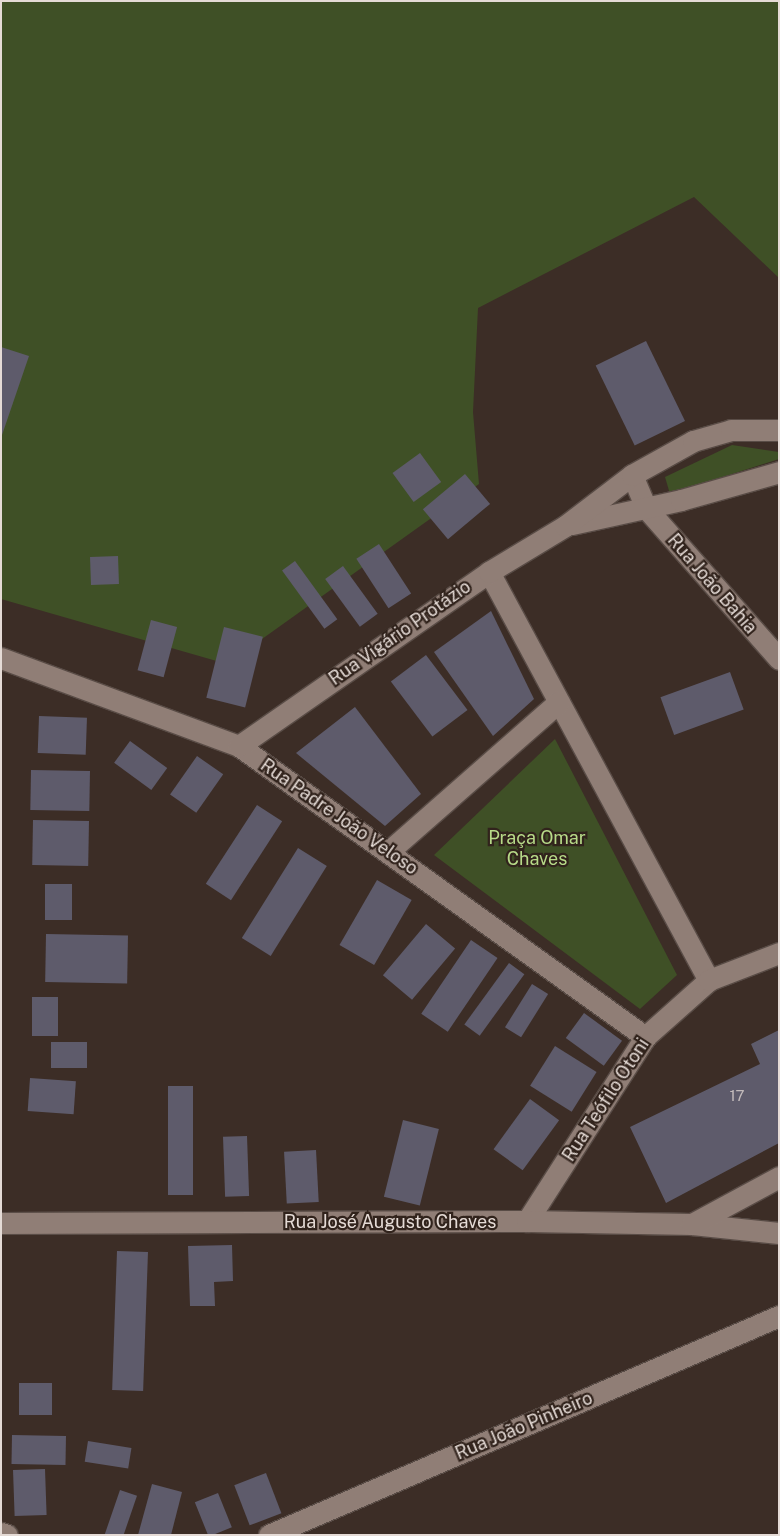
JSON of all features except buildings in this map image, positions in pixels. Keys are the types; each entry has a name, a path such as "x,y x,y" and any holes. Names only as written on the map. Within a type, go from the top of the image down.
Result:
{"street":[{"name":"Rua Vigário Protázio","path":"239,746 489,572 565,526 632,476 693,441 731,430 779,430"},
{"name":"Rua Vigário Protázio","path":"565,526 646,508 779,472"},
{"name":"Rua João Bahia","path":"632,476 646,508 779,659"},
{"path":"489,572 709,980"},
{"name":"Rua Padre João Veloso","path":"1,658 239,746 645,1037"},
{"path":"388,852 559,702"},
{"name":"Rua Teófilo Otoni","path":"527,1221 645,1037 709,980 779,954"},
{"path":"692,1224 779,1176"},
{"name":"Rua José Augusto Chaves","path":"1,1223 527,1221 692,1224 779,1233"},
{"name":"Rua João Pinheiro","path":"269,1535 779,1316"},
{"path":"1,1534 7,1535"}],"green space":[{"path":"1,1 779,1 779,278 694,197 478,308 473,412 479,484 227,664 1,599"},
{"path":"732,445 779,452 779,459 670,494 665,477"},
{"name":"Praça Omar Chaves","path":"555,739 677,975 640,1009 434,855"}]}
